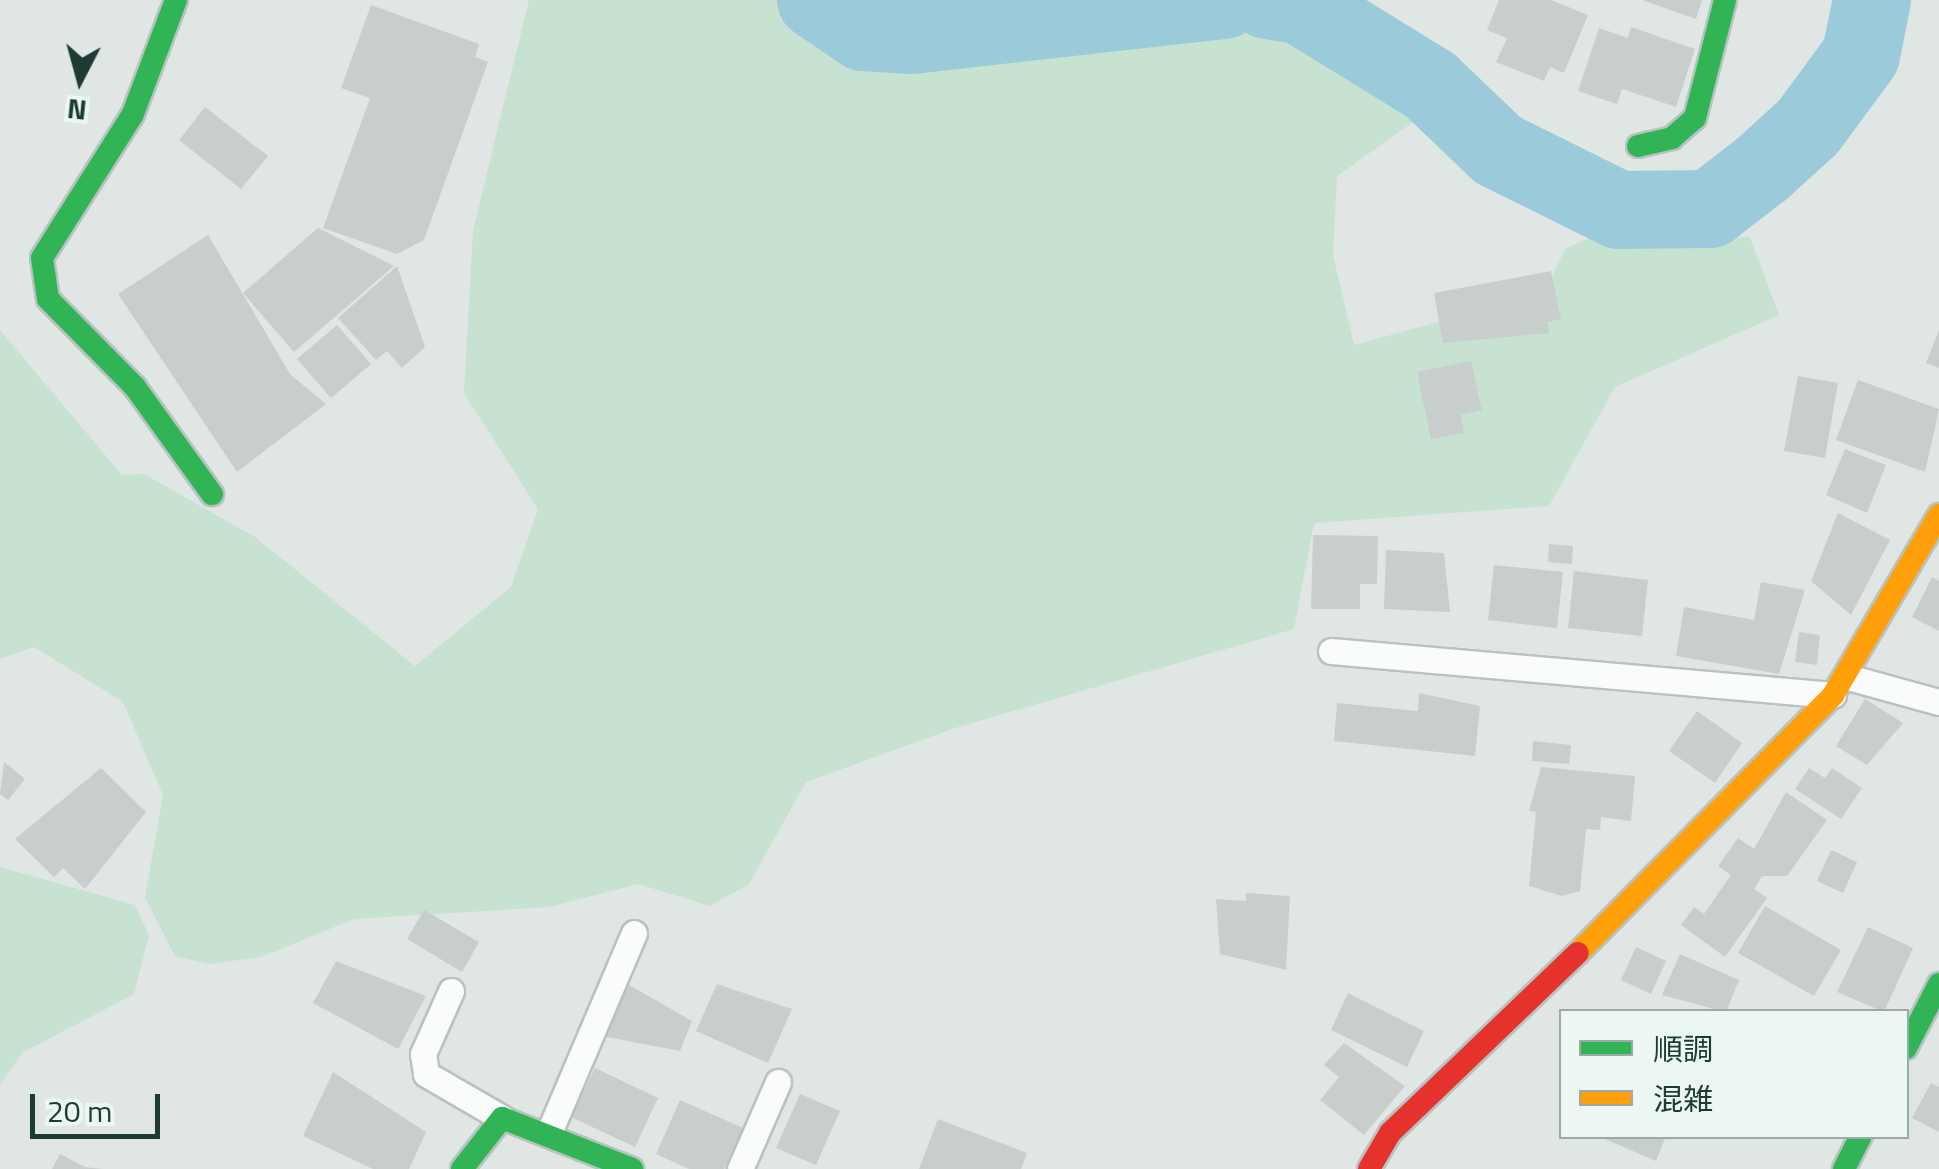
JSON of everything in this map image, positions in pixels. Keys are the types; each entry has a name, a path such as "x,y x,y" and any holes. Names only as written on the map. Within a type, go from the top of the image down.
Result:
{"street":[{"path":"176,0 133,114 42,258 48,299 135,387 212,494"},
{"path":"1638,146 1672,138 1695,118 1726,0"},
{"path":"1370,1169 1390,1133 1718,820 1841,686 1939,515"},
{"path":"1909,1042 1939,984"},
{"path":"462,1169 502,1118 550,1130 632,1169"},
{"path":"1844,1169 1859,1139"}],"lane":[{"path":"1331,650 1841,686 1939,702"},
{"path":"550,1130 634,933"},
{"path":"451,991 423,1054 426,1074 502,1118"},
{"path":"740,1169 778,1082"}],"green space":[{"path":"529,0 790,0 836,34 896,45 926,64 1249,9 1303,21 1433,108 1337,176 1333,255 1354,345 1449,319 1535,314 1565,249 1589,238 1750,237 1779,315 1615,387 1549,506 1314,523 1294,629 955,728 806,782 749,884 710,906 638,884 549,907 354,919 261,957 210,964 175,956 145,897 163,795 123,702 34,647 0,659 0,330 122,475 144,474 255,537 415,666 511,587 538,509 464,393 473,230"},
{"path":"0,867 135,905 149,935 134,994 22,1053 0,1085"}],"building":[{"path":"1499,0 1551,0 1588,15 1564,73 1550,67 1544,81 1496,62 1507,38 1487,30"},
{"path":"1642,0 1702,0 1696,19"},
{"path":"371,5 479,44 475,57 488,62 424,240 397,254 323,228 370,98 341,88"},
{"path":"1631,27 1695,49 1676,107 1622,89 1617,104 1578,91 1599,28 1628,38"},
{"path":"205,107 268,156 241,189 179,140"},
{"path":"318,228 394,266 294,352 243,293"},
{"path":"208,235 290,374 326,404 237,472 118,294"},
{"path":"397,266 425,347 402,368 387,351 376,360 338,318"},
{"path":"1551,271 1561,319 1547,322 1549,333 1443,343 1434,293"},
{"path":"337,325 371,364 331,398 297,359"},
{"path":"1939,330 1939,368 1926,363"},
{"path":"1471,361 1482,410 1461,415 1464,433 1431,439 1417,372"},
{"path":"1798,376 1838,383 1825,458 1784,451"},
{"path":"1858,380 1939,409 1925,472 1836,440"},
{"path":"1845,449 1886,465 1867,513 1826,495"},
{"path":"1838,513 1890,540 1851,615 1811,581"},
{"path":"1313,535 1378,536 1377,584 1360,584 1360,609 1311,609"},
{"path":"1549,544 1573,546 1572,564 1548,562"},
{"path":"1386,550 1444,553 1450,612 1384,609"},
{"path":"1494,565 1563,572 1557,628 1488,620"},
{"path":"1574,571 1648,580 1642,636 1568,628"},
{"path":"1932,577 1939,581 1939,631 1912,617"},
{"path":"1761,582 1805,590 1779,674 1676,656 1684,607 1754,620"},
{"path":"1799,632 1820,635 1817,665 1795,662"},
{"path":"1419,693 1480,706 1475,756 1334,741 1337,703 1418,711"},
{"path":"1865,699 1903,723 1867,765 1836,746"},
{"path":"1697,711 1742,743 1715,783 1669,751"},
{"path":"1533,741 1571,745 1569,764 1532,761"},
{"path":"4,762 25,779 8,800 0,794"},
{"path":"1541,767 1635,776 1631,821 1601,817 1600,830 1586,829 1580,891 1562,896 1529,886 1536,812 1529,811"},
{"path":"101,768 146,812 85,889 63,868 54,877 15,839"},
{"path":"1809,768 1825,778 1832,768 1862,788 1841,819 1795,789"},
{"path":"1786,792 1827,820 1787,876 1762,876 1754,889 1767,898 1725,957 1681,925 1694,907 1704,914 1731,875 1718,866 1738,838 1754,849"},
{"path":"1831,850 1857,862 1843,893 1817,881"},
{"path":"1246,893 1290,896 1286,970 1220,954 1216,899 1246,901"},
{"path":"1765,906 1841,950 1814,996 1738,953"},
{"path":"424,910 479,942 462,972 407,939"},
{"path":"1868,927 1913,948 1885,1009 1837,992"},
{"path":"1636,947 1666,961 1651,994 1621,980"},
{"path":"1680,954 1739,980 1727,1009 1662,995"},
{"path":"336,961 426,996 398,1049 313,1003"},
{"path":"624,982 692,1021 680,1051 602,1036"},
{"path":"717,984 792,1009 768,1063 696,1031"},
{"path":"1348,993 1424,1031 1407,1067 1331,1030"},
{"path":"1344,1043 1405,1086 1364,1135 1320,1100 1339,1077 1324,1065"},
{"path":"595,1068 658,1098 635,1147 571,1117"},
{"path":"333,1072 426,1132 409,1169 373,1169 303,1136"},
{"path":"1931,1083 1939,1087 1939,1132 1912,1118"},
{"path":"800,1094 840,1111 816,1165 776,1148"},
{"path":"680,1100 743,1128 724,1169 689,1169 656,1154"},
{"path":"938,1119 1027,1153 1021,1169 919,1169"},
{"path":"1605,1139 1665,1139 1656,1161"},
{"path":"60,1154 85,1167 103,1169 52,1169"}],"waterway":[{"path":"816,0 863,32 912,35 1224,0"},
{"path":"1267,0 1300,5 1430,85 1498,150 1619,210 1710,209 1763,168 1808,127 1861,55 1872,0"}],"traffic: fast":[{"path":"176,0 133,114 42,258 48,299 135,387 212,494"},
{"path":"1638,146 1672,138 1695,118 1725,0"},
{"path":"1909,1042 1939,984"},
{"path":"462,1169 502,1118 632,1169"},
{"path":"1844,1169 1859,1139"}],"traffic: slow":[{"path":"1578,953 1833,695 1939,515"}],"traffic: jam":[{"path":"1369,1169 1390,1133 1578,953"}]}
